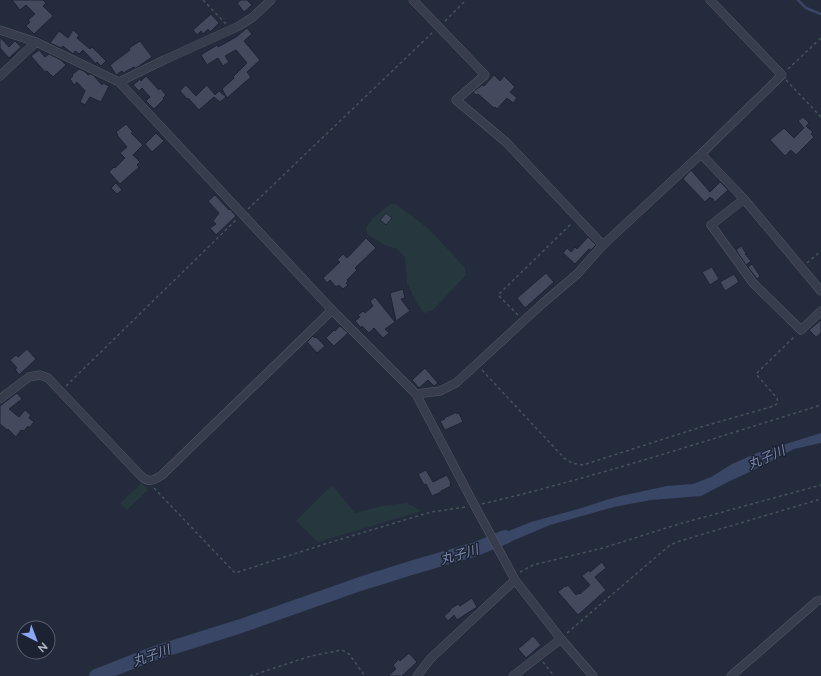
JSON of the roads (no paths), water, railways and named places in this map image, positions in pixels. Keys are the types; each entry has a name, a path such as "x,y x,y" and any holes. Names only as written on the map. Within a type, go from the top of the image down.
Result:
{"street":[{"path":"119,82 239,26 253,17 271,0"},
{"path":"413,0 485,75 456,100 507,143 603,245"},
{"path":"416,394 440,392 456,383 524,320 577,274 603,245 701,154 782,75 710,0"},
{"path":"0,30 36,42 119,82 332,310 416,394 514,578 561,639 593,676"},
{"path":"0,76 36,42"},
{"path":"701,154 744,199 821,291"},
{"path":"744,199 711,226 753,283 801,330 821,311"},
{"path":"0,399 29,377 40,375 48,378 141,476 146,480 154,480 162,476 332,310"},
{"path":"416,676 432,658 514,578"},
{"path":"731,676 817,601 821,600"},
{"path":"513,676 561,639"}],"water":[{"path":"821,433 821,443 794,449 701,496 651,500 614,507 550,525 491,550 486,540 531,522 616,497 667,486 693,484 711,477 732,464 757,453"}],"waterway":[{"path":"798,0 806,8 821,14"},
{"name":"丸子川","path":"96,676 155,653 241,626 360,584 476,549 505,537"}]}
